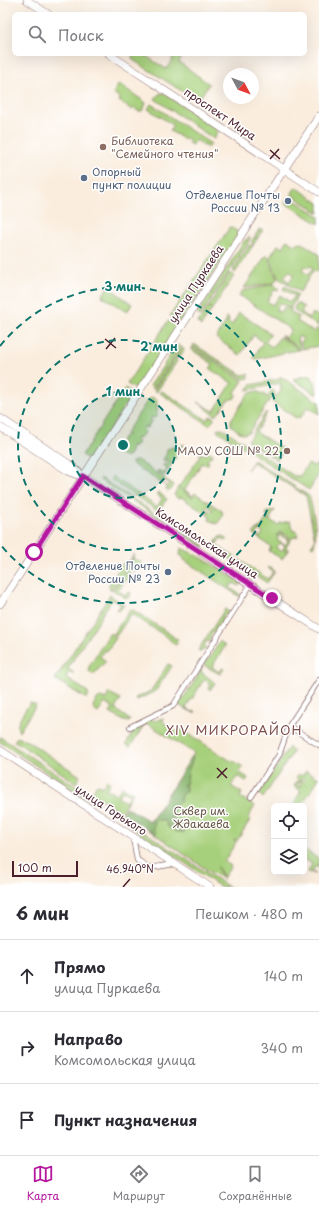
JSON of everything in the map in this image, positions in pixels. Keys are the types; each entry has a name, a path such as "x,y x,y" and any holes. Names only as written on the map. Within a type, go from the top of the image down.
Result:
{"main road":[{"path":"27,0 45,12"},
{"name":"проспект Мира","path":"112,56 319,192"},
{"name":"улица Пуркаева","path":"0,604 319,116"},
{"name":"Комсомольская улица","path":"0,418 72,466 83,476 319,629"},
{"name":"Комсомольская улица","path":"0,427 68,471 83,476"},
{"name":"улица Горького","path":"0,750 210,887"}],"street":[{"path":"130,727 173,706 250,584"},
{"path":"251,796 279,755 288,726 319,680"},
{"path":"288,726 319,745"},
{"path":"133,837 137,860 150,868 174,864"}],"green space":[{"path":"146,56 166,69 173,59 171,56 182,56 179,62 209,84 199,99 196,100 133,60 132,57"},
{"path":"119,84 145,102 146,104 142,111 138,111 134,108 132,110 119,101 119,97 113,93"},
{"path":"163,93 212,125 218,131 214,139 155,99 159,94"},
{"path":"151,104 211,144 208,148 196,140 192,145 188,143 190,140 187,138 184,139 170,131 173,125 148,109"},
{"path":"296,187 319,203 319,213 292,195"},
{"path":"291,198 319,216 319,224 285,203 287,199"},
{"path":"230,227 237,231 238,236 181,320 178,321 170,316"},
{"path":"258,231 261,233 257,239 255,236"},
{"path":"250,237 248,243 200,316 197,314 244,241"},
{"path":"254,237 257,239 253,245 251,242"},
{"path":"287,240 294,245 302,243 319,254 319,272 311,271 313,268 310,266 308,268 304,266 302,270 308,275 310,271 312,273 300,292 287,284 294,275 289,271 284,277 288,281 287,283 278,278 270,257 278,245 283,248"},
{"path":"249,245 253,246 235,273 233,270"},
{"path":"267,254 277,279 274,283 244,288"},
{"path":"230,273 234,276 201,326 198,323 202,316 205,316 203,315 208,307 211,308 209,306"},
{"path":"274,284 279,289 277,291 274,290 267,301 273,305 280,295 290,302 295,296 283,289 285,286 298,295 291,307 287,307 280,303 276,309 278,312 282,311 284,307 286,309 291,308 291,312 299,317 297,321 314,332 317,328 319,330 319,346 302,349 301,343 303,339 299,336 297,340 299,342 300,350 298,350 296,346 281,336 286,338 291,330 239,295 242,291"},
{"path":"108,287 132,304 127,312 102,296"},
{"path":"297,303 304,307 301,312 309,318 313,313 319,317 318,326 295,311 294,308"},
{"path":"239,313 271,334 265,342 272,347 280,337 296,347 297,350 257,359 253,358 263,342 254,335 240,355 216,338 227,320 225,319 226,317 229,319 228,322 232,325"},
{"path":"168,321 176,326 176,329 138,387 134,388 127,384"},
{"path":"194,344 242,375 248,374 249,378 243,379 193,346"},
{"path":"177,345 181,346 153,389 150,386"},
{"path":"182,347 184,350 180,357 176,360 177,361 157,392 154,390"},
{"path":"192,347 243,381 235,392 235,398 228,400 216,416 198,402 214,411 232,383 210,369 213,364 192,350"},
{"path":"310,375 315,382 317,394 293,379"},
{"path":"280,376 319,402 319,414 308,407 301,417 296,418 272,402 273,400 271,398 249,432 244,434 239,432 231,425 231,420 248,394 256,391 265,395 267,398 272,390 275,392 272,398 275,395 277,396 282,389 280,387 281,383 247,390 251,385 280,379"},
{"path":"125,388 132,393 132,395 89,460 82,455"},
{"path":"162,391 207,420 210,416 213,417 214,420 209,425 160,393"},
{"path":"152,397 157,400 157,417 151,417 150,419 152,420 147,428 144,427 143,429 145,431 139,439 137,438 136,440 138,442 134,448 132,446 130,449 132,450 128,457 123,457 114,451 125,435 128,435 126,433 149,398 150,399"},
{"path":"266,412 267,413 256,432 284,450 277,460 248,440"},
{"path":"220,428 294,476 300,476 308,464 313,466 319,464 319,474 309,490 218,431 217,429"},
{"path":"184,444 164,476 157,472 158,470 164,473 167,468 163,466 164,464 166,465 166,462 169,460 166,459 165,462 163,459 166,455 167,449"},
{"path":"209,452 213,454 207,461 209,462 207,465 202,463 185,490 193,496 195,493 222,511 223,516 217,524 209,520 210,517 207,515 213,510 208,506 206,509 209,510 206,514 181,497 178,499 174,495 199,458 200,453 205,455"},
{"path":"137,460 174,485 171,490 168,491 165,489 169,483 163,480 162,483 166,486 132,464 132,462"},
{"path":"254,460 309,496 315,522 315,540 306,496 253,462 247,470"},
{"path":"112,476 157,507 162,499 157,494 158,492 167,499 158,511 111,480"},
{"path":"101,478 205,546 203,547 100,480"},
{"path":"275,510 269,521 270,520 278,525 280,523 290,521 293,531 296,531 298,534 297,537 293,537 292,539 280,531 276,537 280,533 285,536 284,538 280,535 277,540 285,545 288,541 286,537 291,540 286,547 288,551 283,548 285,546 280,543 276,548 281,551 283,549 287,552 282,559 269,551 271,547 253,534 258,528 261,527 266,519 268,520 266,513","holes":["258,528 263,533 260,537 256,535 259,531"]},
{"path":"223,536 227,539 226,541 221,538 216,545 268,579 273,572 268,568 269,567 274,570 274,573 267,583 213,547 219,537"},
{"path":"181,548 202,558 241,582 239,586 233,583 230,588 241,595 240,597 184,560 184,558 180,555"},
{"path":"134,554 135,555 111,590 109,586 110,582 124,562 129,562"},
{"path":"134,558 142,563 135,572 132,570 130,572 127,579 118,590 125,595 129,592 131,593 129,597 126,598 113,590"},
{"path":"110,595 124,605 119,611 117,610 121,604 113,600 111,601 68,669 73,672 73,674 69,672 66,678 88,692 87,693 89,695 85,698 55,679"},
{"path":"225,609 229,612 227,615 225,614 221,624 219,623 216,627 218,630 216,633 213,632 209,642 207,641 204,645 206,647 204,651 201,649 201,652 198,650"},
{"path":"130,610 133,610 173,636 172,637 178,639 176,641 178,643 175,645 167,637 131,614 117,635 113,634"},
{"path":"110,633 116,638 107,651 104,650 100,657 106,661 94,674 92,674 89,671 89,666"},
{"path":"220,641 225,646 212,667 219,672 222,668 224,669 220,674 205,666 203,662 208,660"},
{"path":"168,664 172,666 155,692 137,700 135,698 151,691"},
{"path":"202,668 201,672 215,683 210,690 209,688 211,684 205,680 203,681 186,708 196,712 194,713 176,704 180,699 182,700 200,672 198,670"},
{"path":"109,693 121,699 115,709 130,720 129,722 124,721 110,713 113,708 105,703 98,713 94,710 93,706 98,698 101,697 106,699"},
{"path":"30,703 36,705 19,732 19,721"},
{"name":"Сквер им. Ждакаева","path":"164,718 163,722 178,733 181,729 243,767 239,772 248,778 246,781 238,776 231,786 242,793 240,797 255,806 248,818 250,820 237,841 234,839 236,842 225,860 225,862 231,866 224,877 217,867 224,880 146,828 194,753 148,724 144,725 130,747 126,744 138,724 151,719 155,721"},
{"path":"0,737 98,801 98,804 87,799 0,742"},
{"path":"17,737 29,742 80,776 76,783 15,741 14,742"},
{"path":"289,747 293,752 263,798 259,794"},
{"path":"192,756 193,759 186,784 183,785 186,786 186,793 185,792 181,795 180,802 174,809 174,815 171,817 172,819 174,816 177,821 185,822 182,826 183,828 185,827 186,823 188,824 184,832 177,832 168,827 165,821 159,820 154,825 155,834 122,813 126,807 151,822"},
{"path":"306,771 319,778 303,803 295,803 301,791 294,786 297,781 299,782 297,785 300,787 301,784 299,783 301,780 303,782 305,779 303,778 299,781 296,778 299,774 302,776"},
{"path":"107,780 110,783 106,789 116,795 122,787 133,793 131,796 122,791 118,797 125,802 130,797 121,812 91,793 97,784 102,787"},
{"path":"132,824 229,887 221,887 130,827"},
{"path":"307,851 319,859 319,868 316,866 312,872 316,874 308,872 312,864 307,861"}],"place":[{"name":"Библиотека \"Семейного чтения\"","path":"103,147"},
{"name":"Опорный пункт полиции","path":"84,178"},
{"name":"Отделение Почты России № 13","path":"288,201"},
{"name":"МАОУ СОШ № 22","path":"287,451"},
{"name":"Отделение Почты России № 23","path":"168,572"}],"district":[{"name":"XIV МИКРОРАЙОН","path":"234,730"}],"route":[{"path":"34,552 83,476 272,598"}]}
